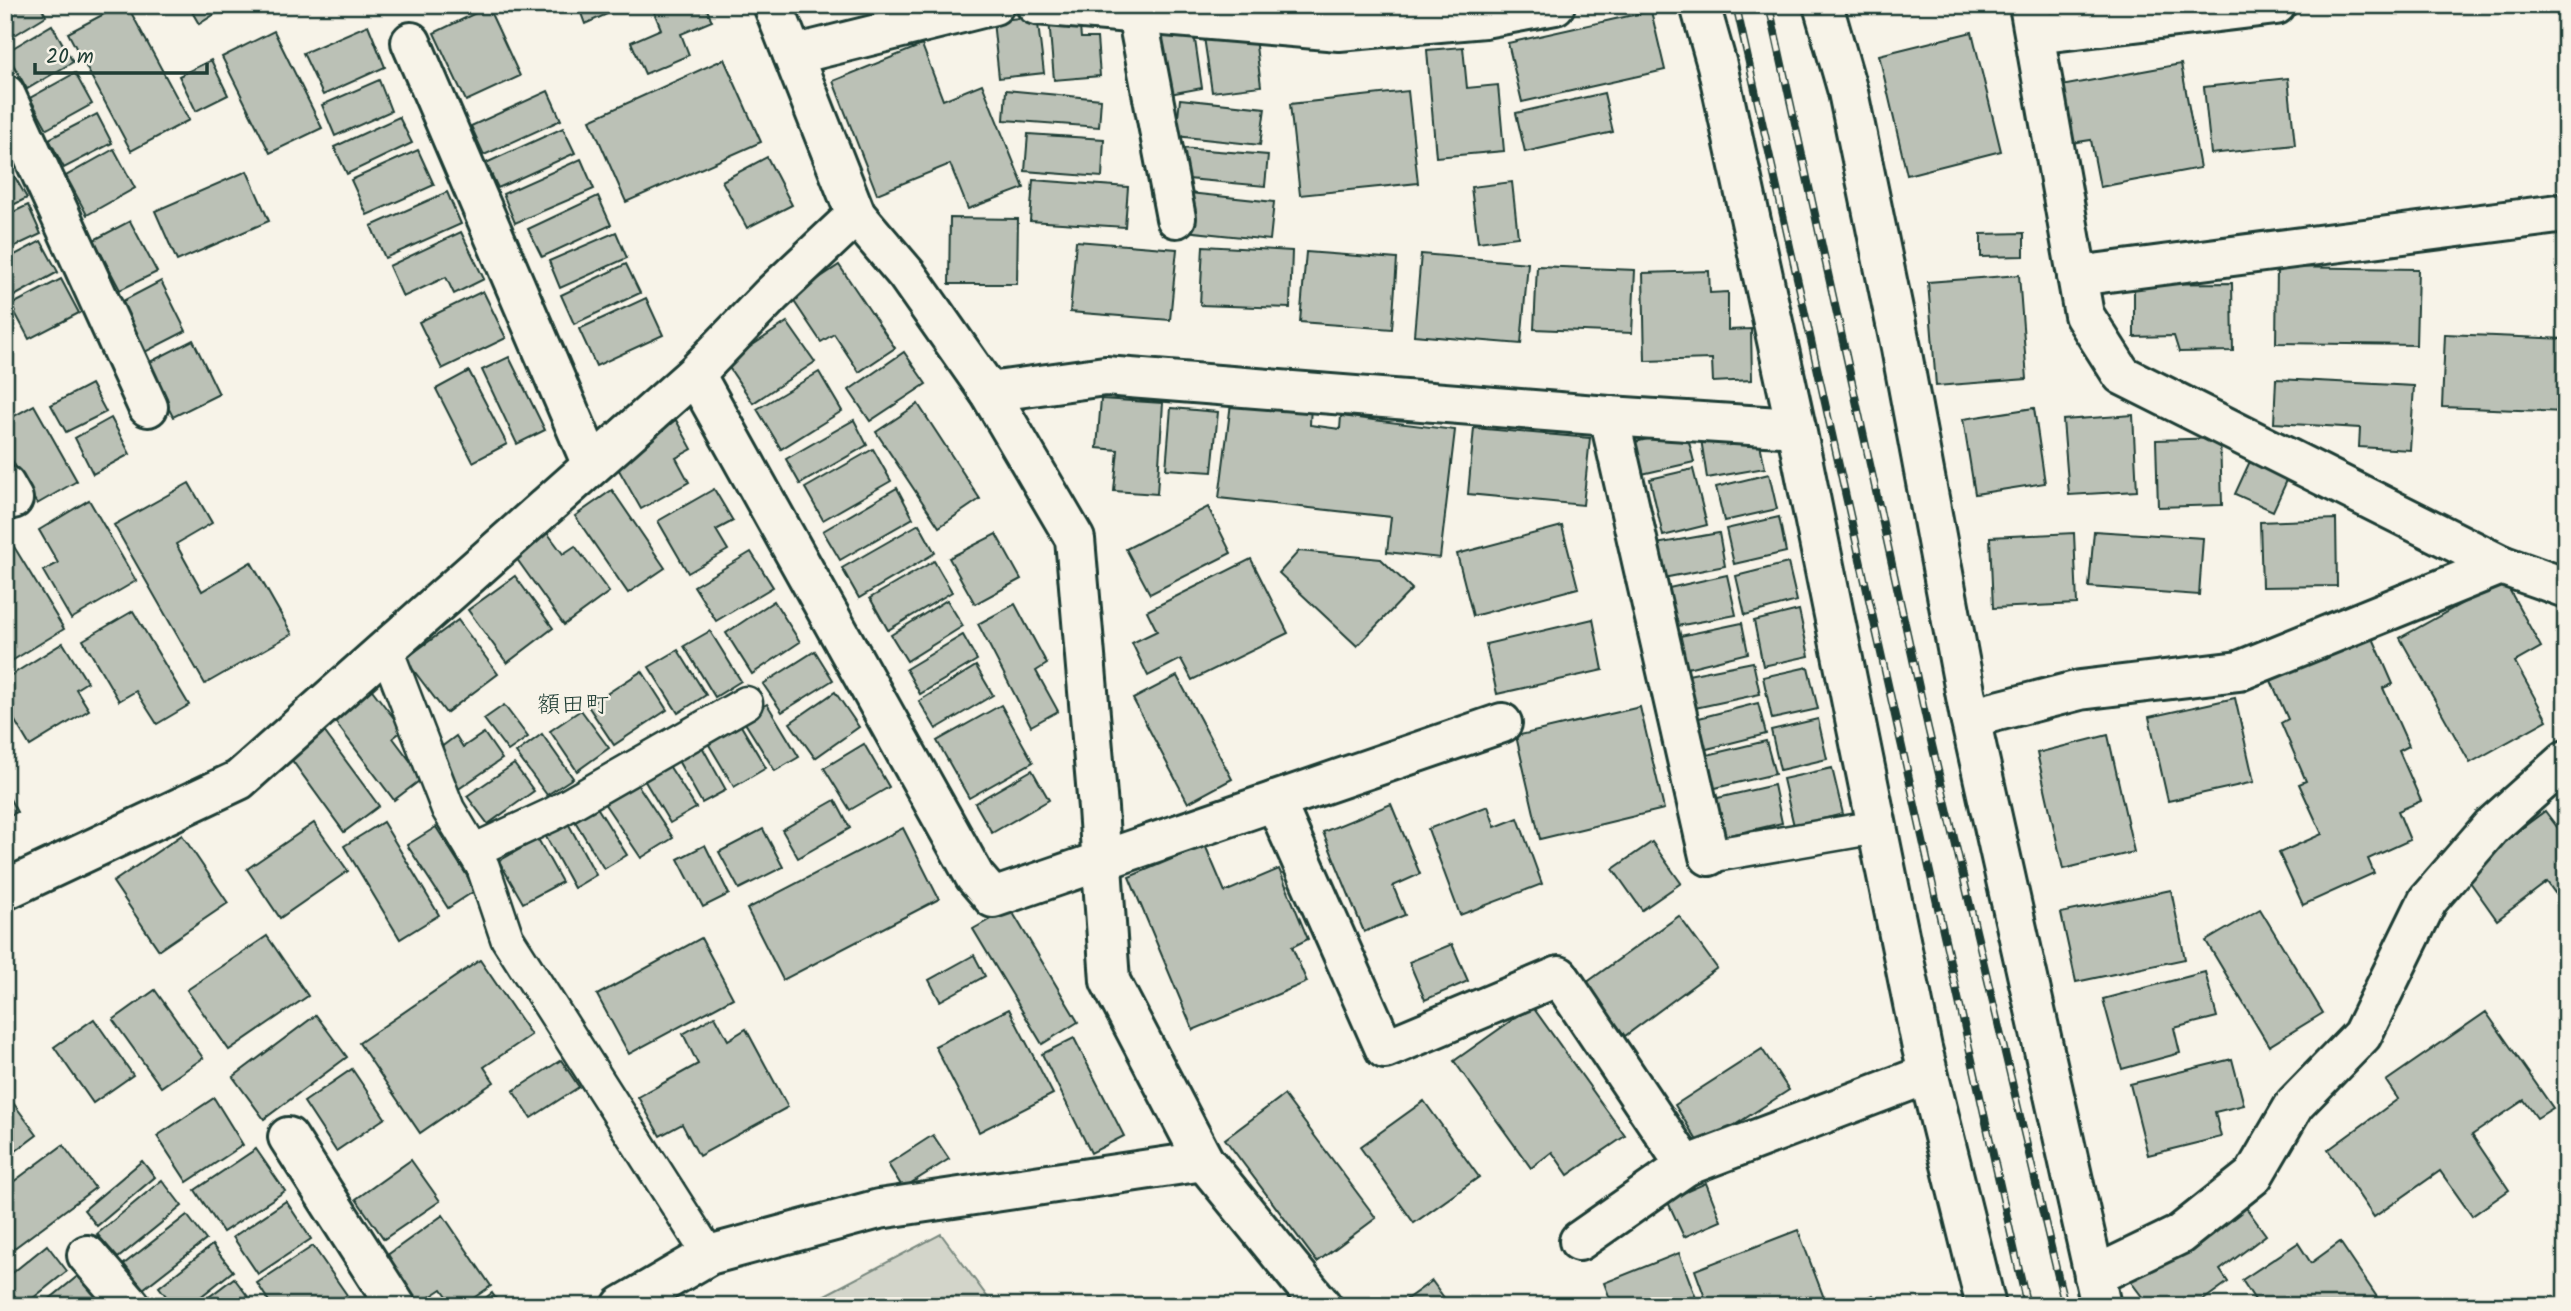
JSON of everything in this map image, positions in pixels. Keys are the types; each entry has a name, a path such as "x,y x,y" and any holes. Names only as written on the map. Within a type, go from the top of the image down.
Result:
{"street":[{"path":"773,5 856,215 907,275 989,392 1075,539 1110,981 1205,1161 1322,1306"},
{"path":"793,55 994,5"},
{"path":"1036,5 1137,14 1338,18 1484,18 1555,5"},
{"path":"1700,5 1717,65 1796,428 1928,1074 1986,1306"},
{"path":"1823,5 1849,92 1901,348 1970,718 2097,1291 2179,1236 2253,1176 2295,1104 2362,1035 2428,900 2491,827 2566,760"},
{"path":"2276,5 2032,20 2084,315 2122,375 2501,565 2566,588"},
{"path":"1137,14 1176,218"},
{"path":"411,42 592,465"},
{"path":"5,94 148,407"},
{"path":"2077,276 2566,213"},
{"path":"5,890 239,780 695,374 771,295 856,215"},
{"path":"695,374 975,877 993,898 1502,723"},
{"path":"989,392 1105,376 1796,428"},
{"path":"1609,416 1709,856"},
{"path":"1970,718 2080,690 2239,671 2501,565"},
{"path":"1275,801 1385,1049 1559,976 1686,1166"},
{"path":"1579,1241 1686,1166 1928,1074"},
{"path":"288,1137 396,1306"},
{"path":"622,1306 709,1255 879,1209 1205,1161"},
{"path":"87,1255 131,1306"}],"lane":[{"path":"386,649 448,808 483,867 507,938 709,1255"},
{"path":"473,851 551,815 746,702"},
{"path":"1709,856 1877,827"}],"shaded area":[{"path":"941,1234 994,1306 804,1306"}],"building":[{"path":"40,5 46,16 5,41 5,7"},
{"path":"121,5 127,5 189,120 131,151 68,33"},
{"path":"188,5 229,5 199,24"},
{"path":"578,5 627,5 585,24"},
{"path":"651,5 705,5 712,21 681,34 689,55 645,74 631,42 661,29"},
{"path":"488,7 520,76 466,101 434,33"},
{"path":"1651,11 1665,70 1522,102 1508,43"},
{"path":"1037,16 1044,73 999,78 993,21"},
{"path":"1079,16 1081,38 1097,38 1100,76 1054,80 1049,19"},
{"path":"52,25 73,62 27,89 6,52"},
{"path":"368,25 385,67 323,95 303,53"},
{"path":"1254,30 1261,86 1212,92 1204,37"},
{"path":"274,31 322,128 270,153 222,57"},
{"path":"1972,32 2001,151 1907,175 1879,55"},
{"path":"1194,33 1202,88 1164,95 1155,38"},
{"path":"922,45 943,100 982,84 1024,188 968,209 950,164 877,194 833,81"},
{"path":"1463,47 1467,88 1498,85 1504,151 1436,157 1427,50"},
{"path":"724,59 761,142 626,202 590,120"},
{"path":"211,60 228,95 196,111 179,76"},
{"path":"2181,64 2200,168 2100,187 2091,140 2071,143 2061,86"},
{"path":"75,73 92,104 47,129 30,98"},
{"path":"2288,78 2295,145 2211,154 2204,87"},
{"path":"379,80 391,111 335,136 322,105"},
{"path":"1006,90 1101,99 1099,127 1004,120"},
{"path":"548,91 561,120 484,155 471,126"},
{"path":"1408,91 1418,183 1300,195 1290,104"},
{"path":"1604,93 1613,132 1525,152 1516,113"},
{"path":"1180,99 1265,108 1260,145 1176,136"},
{"path":"97,114 112,143 64,168 49,139"},
{"path":"399,117 412,143 347,174 334,147"},
{"path":"563,128 575,153 498,188 486,163"},
{"path":"1028,134 1104,139 1102,177 1025,171"},
{"path":"1180,148 1268,155 1265,186 1177,178"},
{"path":"114,149 135,188 87,215 66,176"},
{"path":"418,150 434,185 367,215 351,180"},
{"path":"767,157 792,205 747,228 722,181"},
{"path":"581,159 594,189 515,223 503,194"},
{"path":"247,171 269,221 177,261 155,211"},
{"path":"12,172 27,198 5,209 5,175"},
{"path":"1033,180 1128,187 1125,227 1030,221"},
{"path":"1512,182 1518,237 1478,242 1471,187"},
{"path":"447,192 461,224 385,258 371,226"},
{"path":"1189,193 1274,202 1270,240 1185,231"},
{"path":"598,196 611,225 542,257 528,229"},
{"path":"28,205 41,234 5,251 5,216"},
{"path":"950,218 1018,219 1017,284 949,284"},
{"path":"130,221 157,272 120,290 94,240"},
{"path":"461,232 484,279 454,294 446,277 403,297 389,266"},
{"path":"616,232 627,258 560,288 549,261"},
{"path":"2024,233 2024,256 1981,257 1981,234"},
{"path":"41,241 58,272 7,300 5,260"},
{"path":"1076,241 1177,249 1170,320 1070,312"},
{"path":"1203,246 1292,251 1290,308 1200,305"},
{"path":"1306,252 1397,259 1392,329 1300,322"},
{"path":"1421,254 1528,263 1521,344 1414,335"},
{"path":"626,264 640,293 574,324 561,295"},
{"path":"839,265 895,348 859,372 834,334 821,342 791,297"},
{"path":"1537,266 1635,270 1632,333 1534,329"},
{"path":"2277,267 2418,269 2416,345 2276,343"},
{"path":"1709,271 1710,293 1728,292 1728,330 1751,329 1752,380 1713,382 1712,359 1645,361 1643,273"},
{"path":"2019,275 2027,379 1936,386 1928,282"},
{"path":"61,279 79,313 29,339 11,305"},
{"path":"161,281 186,331 145,352 121,302"},
{"path":"2232,283 2233,351 2179,352 2174,336 2134,337 2134,284"},
{"path":"483,291 506,338 442,369 419,322"},
{"path":"646,298 663,335 596,366 579,329"},
{"path":"787,322 815,362 753,403 726,363"},
{"path":"2445,334 2566,339 2566,412 2442,407"},
{"path":"193,340 219,394 173,417 146,364"},
{"path":"904,352 926,384 870,421 849,390"},
{"path":"509,357 545,430 517,444 482,370"},
{"path":"469,371 507,444 473,462 436,389"},
{"path":"819,372 842,411 781,449 757,409"},
{"path":"2276,379 2414,386 2410,450 2359,447 2360,428 2274,423"},
{"path":"91,384 106,412 66,432 51,405"},
{"path":"1232,395 1311,404 1310,425 1340,429 1341,416 1455,430 1440,558 1387,552 1391,517 1219,498"},
{"path":"1101,399 1163,403 1157,494 1114,491 1118,450 1097,448"},
{"path":"918,404 980,499 939,527 876,432"},
{"path":"34,405 77,481 37,504 5,448 5,421"},
{"path":"1171,408 1218,412 1212,472 1166,469"},
{"path":"2034,408 2045,483 1975,494 1963,419"},
{"path":"2133,415 2137,491 2069,495 2063,420"},
{"path":"111,418 130,454 93,474 75,438"},
{"path":"676,420 692,449 676,458 689,482 641,509 611,456"},
{"path":"854,420 867,445 800,484 786,459"},
{"path":"1474,428 1590,438 1583,505 1468,494"},
{"path":"1686,430 1694,462 1642,474 1635,442"},
{"path":"1727,434 1729,445 1759,439 1765,468 1707,478 1701,439"},
{"path":"2220,438 2222,505 2158,507 2156,440"},
{"path":"873,449 891,481 823,520 805,488"},
{"path":"2251,459 2289,476 2273,511 2235,494"},
{"path":"1693,469 1707,525 1663,536 1650,479"},
{"path":"1769,474 1777,509 1724,521 1716,487"},
{"path":"189,483 212,523 176,544 202,591 251,562 292,634 205,684 114,525"},
{"path":"897,488 913,518 840,560 823,531"},
{"path":"714,489 733,521 716,530 728,550 688,573 658,521"},
{"path":"612,490 665,568 628,593 575,516"},
{"path":"89,500 136,581 71,619 43,571 58,563 39,530"},
{"path":"1208,507 1231,553 1150,594 1126,549"},
{"path":"1779,517 1786,552 1734,564 1726,529"},
{"path":"2336,519 2337,586 2262,587 2260,522"},
{"path":"919,524 935,553 859,598 842,568"},
{"path":"1562,526 1578,588 1473,616 1457,554"},
{"path":"546,531 563,554 575,546 609,592 564,625 514,555"},
{"path":"2094,531 2203,538 2199,595 2089,587"},
{"path":"1719,533 1725,566 1663,578 1656,544"},
{"path":"2074,533 2077,604 1993,608 1990,537"},
{"path":"996,534 1021,579 975,604 949,558"},
{"path":"13,545 64,629 5,665 5,550"},
{"path":"1299,551 1381,559 1412,589 1357,646 1279,573"},
{"path":"751,552 773,587 716,621 694,586"},
{"path":"1251,559 1288,633 1192,680 1181,659 1148,676 1132,643 1157,631 1147,611"},
{"path":"934,561 952,592 888,630 870,598"},
{"path":"1788,563 1797,601 1745,615 1736,576"},
{"path":"1727,575 1736,615 1677,626 1669,588"},
{"path":"515,576 553,628 507,663 468,610"},
{"path":"2504,580 2541,647 2515,662 2547,720 2470,763 2400,638"},
{"path":"947,600 963,626 907,661 891,635"},
{"path":"774,601 800,642 752,674 726,633"},
{"path":"1015,604 1047,664 1036,671 1058,711 1031,726 978,624"},
{"path":"1799,610 1809,656 1763,666 1754,621"},
{"path":"133,611 189,705 157,724 136,691 119,701 83,640"},
{"path":"1593,619 1603,670 1497,694 1486,644"},
{"path":"458,620 498,674 446,713 405,659"},
{"path":"1742,623 1748,653 1687,668 1680,636"},
{"path":"2369,629 2393,684 2383,688 2409,746 2399,751 2421,801 2398,811 2410,840 2368,859 2374,873 2303,905 2279,853 2322,834 2299,784 2306,781 2281,723 2288,719 2268,674"},
{"path":"710,631 741,681 715,697 684,646"},
{"path":"963,635 977,660 920,694 906,669"},
{"path":"63,643 87,682 76,689 89,710 30,746 15,721 5,727 5,679"},
{"path":"678,650 706,695 678,713 649,667"},
{"path":"815,651 833,680 782,712 763,684"},
{"path":"1753,662 1760,694 1695,708 1688,675"},
{"path":"976,666 993,695 936,729 919,701"},
{"path":"1808,667 1818,709 1772,719 1763,677"},
{"path":"642,671 667,710 614,745 588,706"},
{"path":"1177,676 1232,779 1188,803 1133,699"},
{"path":"366,682 403,730 393,738 423,778 394,800 327,711"},
{"path":"835,692 859,727 815,758 790,723"},
{"path":"2235,698 2254,782 2168,801 2149,717"},
{"path":"1758,703 1766,734 1703,750 1695,719"},
{"path":"767,704 799,757 775,771 742,718"},
{"path":"504,705 528,737 508,751 484,719"},
{"path":"1001,705 1033,762 969,798 937,741"},
{"path":"1640,707 1664,809 1540,839 1516,736"},
{"path":"581,710 609,748 577,771 550,731"},
{"path":"737,719 766,768 734,787 705,738"},
{"path":"1818,719 1827,759 1780,770 1771,730"},
{"path":"321,727 379,806 344,832 286,752"},
{"path":"484,733 502,759 457,790 432,754 456,736 463,747"},
{"path":"542,734 573,778 547,795 516,753"},
{"path":"2108,735 2134,852 2063,869 2037,753"},
{"path":"1766,741 1775,774 1711,789 1703,756"},
{"path":"700,743 726,790 702,803 676,757"},
{"path":"864,744 889,787 850,810 824,768"},
{"path":"514,764 534,791 488,824 467,796"},
{"path":"668,764 696,808 670,823 643,778"},
{"path":"1832,768 1843,814 1794,826 1783,779"},
{"path":"1032,770 1049,800 992,833 975,803"},
{"path":"634,779 673,838 641,858 602,800"},
{"path":"1774,785 1782,823 1718,838 1709,800"},
{"path":"5,790 17,812 5,818"},
{"path":"835,800 850,828 798,858 782,830"},
{"path":"595,804 627,855 604,869 573,818"},
{"path":"1391,804 1420,874 1393,886 1405,915 1364,932 1323,832"},
{"path":"1488,806 1495,827 1518,818 1542,884 1460,915 1428,829"},
{"path":"2545,811 2566,839 2566,885 2555,893 2547,882 2497,920 2463,872"},
{"path":"383,822 439,915 400,939 344,846"},
{"path":"314,823 348,871 280,918 247,869"},
{"path":"568,823 596,875 574,888 545,835"},
{"path":"436,827 476,890 448,908 407,845"},
{"path":"903,828 939,899 783,980 747,909"},
{"path":"763,829 783,867 739,889 719,852"},
{"path":"182,835 228,903 159,950 113,882"},
{"path":"538,839 562,882 523,903 499,861"},
{"path":"1652,842 1681,883 1642,910 1613,869"},
{"path":"705,845 729,894 703,907 678,859"},
{"path":"1205,845 1225,892 1279,869 1308,939 1292,947 1307,982 1193,1030 1129,877"},
{"path":"2171,890 2185,959 2076,982 2061,913"},
{"path":"1010,908 1078,1022 1042,1044 973,929"},
{"path":"2260,909 2323,1013 2269,1046 2206,941"},
{"path":"1679,916 1717,968 1625,1036 1586,983"},
{"path":"267,936 308,996 229,1050 187,990"},
{"path":"701,938 733,998 629,1054 597,995"},
{"path":"1452,944 1468,981 1425,1000 1409,962"},
{"path":"974,955 985,976 940,1001 929,980"},
{"path":"480,960 531,1035 484,1067 494,1082 420,1133 359,1043"},
{"path":"2205,972 2217,1017 2174,1028 2180,1053 2122,1069 2103,999"},
{"path":"155,990 203,1058 161,1087 113,1020"},
{"path":"1532,1006 1625,1136 1568,1175 1552,1152 1531,1168 1454,1061"},
{"path":"1009,1009 1053,1094 979,1132 935,1046"},
{"path":"2486,1012 2553,1108 2537,1118 2524,1100 2472,1135 2509,1190 2472,1216 2440,1171 2374,1217 2328,1150 2398,1099 2386,1081"},
{"path":"316,1015 347,1057 264,1119 233,1077"},
{"path":"715,1016 728,1040 746,1029 788,1107 699,1156 682,1124 660,1136 638,1097 698,1064 683,1034"},
{"path":"94,1019 133,1075 93,1103 54,1047"},
{"path":"1074,1038 1124,1136 1091,1153 1042,1054"},
{"path":"1762,1049 1789,1090 1701,1147 1675,1105"},
{"path":"2232,1059 2244,1105 2215,1112 2221,1137 2148,1155 2130,1084"},
{"path":"561,1060 579,1087 531,1118 513,1091"},
{"path":"352,1069 385,1118 336,1151 304,1102"},
{"path":"5,1092 37,1135 13,1153 5,1142"},
{"path":"1284,1095 1376,1218 1317,1262 1225,1139"},
{"path":"214,1098 243,1145 187,1182 157,1136"},
{"path":"1424,1101 1479,1177 1414,1223 1360,1147"},
{"path":"933,1135 949,1159 903,1188 888,1164"},
{"path":"63,1145 95,1188 5,1255 5,1188"},
{"path":"256,1149 285,1191 223,1232 195,1190"},
{"path":"411,1160 440,1201 384,1239 356,1199"},
{"path":"142,1161 155,1177 97,1226 84,1210"},
{"path":"162,1180 182,1206 118,1258 97,1234"},
{"path":"1706,1183 1721,1221 1684,1237 1667,1200"},
{"path":"2239,1198 2266,1235 2220,1270 2228,1282 2195,1306 2149,1306 2128,1278"},
{"path":"286,1201 311,1239 258,1274 233,1237"},
{"path":"187,1215 206,1240 143,1289 124,1264"},
{"path":"443,1215 491,1286 462,1306 454,1306 442,1289 419,1304 386,1256"},
{"path":"1798,1230 1827,1306 1708,1306 1695,1270"},
{"path":"2340,1242 2383,1306 2259,1306 2242,1280 2298,1243 2311,1263"},
{"path":"47,1245 67,1271 23,1306 5,1284 5,1279"},
{"path":"212,1245 233,1271 189,1306 174,1306 159,1287"},
{"path":"313,1246 347,1295 332,1306 272,1306 257,1283"},
{"path":"1679,1253 1699,1306 1613,1306 1604,1283"},
{"path":"79,1275 102,1303 100,1306 41,1306"},
{"path":"234,1278 255,1306 197,1306"},
{"path":"1432,1281 1450,1306 1397,1306"},
{"path":"492,1293 501,1306 475,1306"},
{"path":"1873,1295 1880,1306 1852,1306"}],"railway":[{"path":"1736,5 2027,1306"},
{"path":"1769,5 1928,728 2065,1306"}],"district":[{"name":"額田町","path":"573,704"}]}
